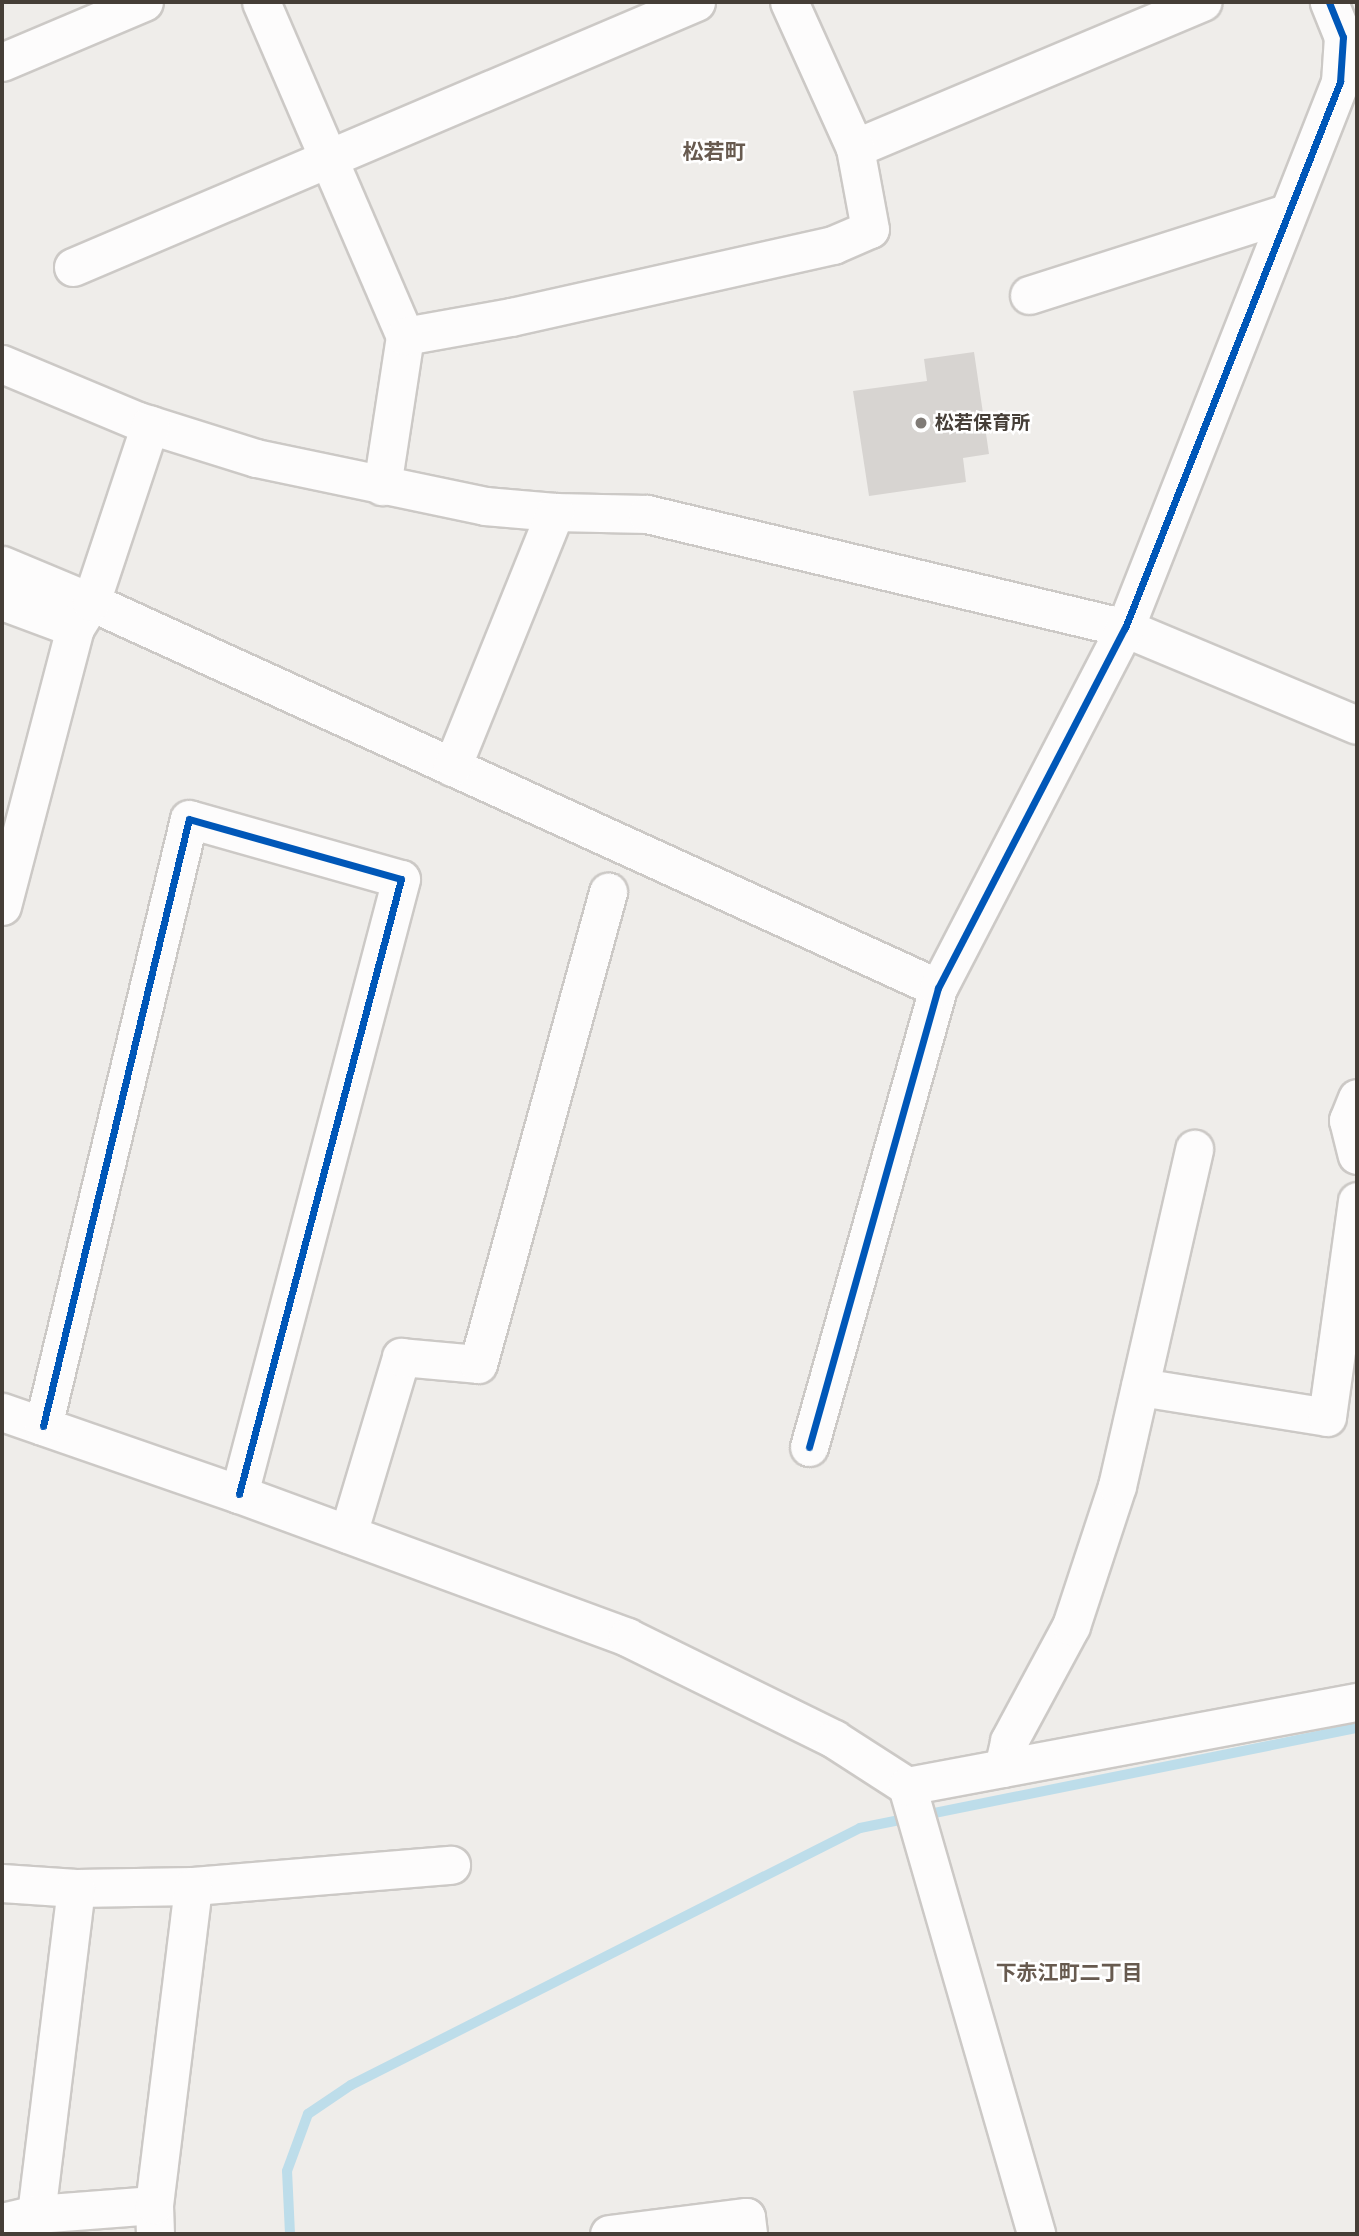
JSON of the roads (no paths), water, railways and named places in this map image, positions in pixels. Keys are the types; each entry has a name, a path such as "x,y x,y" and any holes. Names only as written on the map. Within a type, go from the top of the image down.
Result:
{"street":[{"path":"2,62 145,2"},
{"path":"261,2 405,336 382,486"},
{"path":"73,267 696,2"},
{"path":"405,336 511,317 833,245 870,229 855,148 789,2"},
{"path":"855,148 1203,2"},
{"path":"809,1447 938,988 1125,628 1286,213 1340,82 1343,37 1329,2"},
{"path":"1029,295 1286,213"},
{"path":"2,364 150,425 257,458 485,506 555,512 648,514 1125,628 1357,725"},
{"path":"2,906 83,615 150,425"},
{"path":"452,767 555,512"},
{"path":"2,565 83,615 452,767 938,988"},
{"path":"2,601 83,615"},
{"path":"43,1426 190,819 401,879 239,1494"},
{"path":"348,1534 401,1357 478,1364 608,892"},
{"path":"1357,1098 1349,1120 1357,1155"},
{"path":"1003,1768 1009,1741 1071,1626 1118,1486 1194,1149"},
{"path":"1140,1387 1327,1417 1357,1201"},
{"path":"2,1412 239,1494 627,1637 834,1739 913,1808 1036,2234"},
{"path":"913,1808 1003,1768 1357,1702"},
{"path":"2,1883 76,1888 194,1886 452,1866"},
{"path":"76,1888 19,2218 155,2220 194,1886"},
{"path":"609,2234 746,2217 748,2234"}],"waterway":[{"path":"290,2234 287,2171 308,2114 351,2085 860,1828 1357,1728"}],"place":[{"name":"松若保育所","path":"921,423"}],"district":[{"name":"松若町","path":"714,151"},
{"name":"下赤江町二丁目","path":"1069,1972"}]}
